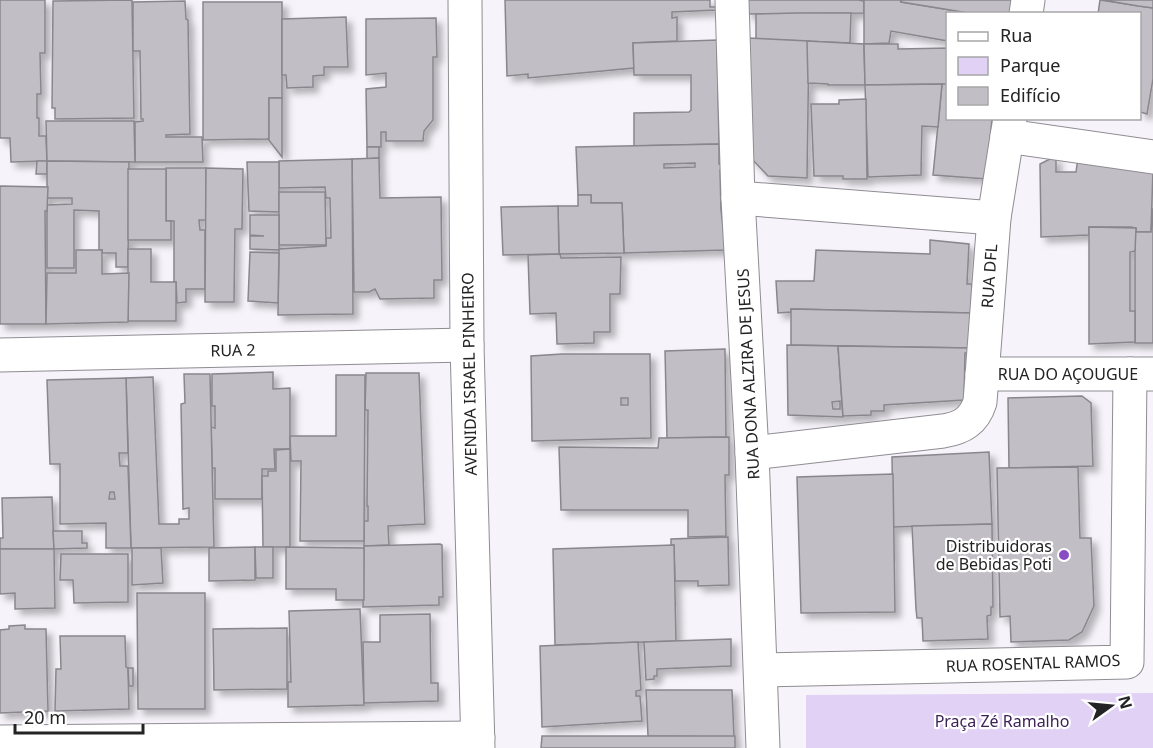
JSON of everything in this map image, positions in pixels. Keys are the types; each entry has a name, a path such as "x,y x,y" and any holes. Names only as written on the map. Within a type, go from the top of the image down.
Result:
{"street":[{"name":"AVENIDA ISRAEL PINHEIRO","path":"465,0 467,345 478,743"},
{"name":"RUA DONA ALZIRA DE JESUS","path":"732,0 738,198 752,453 763,748"},
{"path":"1009,127 1153,157"},
{"name":"RUA DFL","path":"752,453 943,431 962,426 970,421 978,409 994,218 1009,127"},
{"path":"738,198 994,218"},
{"name":"RUA 2","path":"0,355 467,345"},
{"name":"RUA DO AÇOUGUE","path":"982,374 1142,374"},
{"name":"RUA ROSENTAL RAMOS","path":"761,670 1127,662 1142,374"},
{"path":"0,742 478,743"}],"green space":[{"name":"Praça Zé Ramalho","path":"1153,693 1153,748 806,748 806,695"}],"building":[{"path":"0,0 45,0 45,53 40,53 41,94 37,94 37,118 39,118 39,136 46,136 47,161 11,162 10,138 0,138"},
{"path":"132,0 134,118 55,119 55,108 52,108 53,1"},
{"path":"505,0 710,0 710,7 716,7 717,10 672,12 672,18 677,17 677,41 633,43 634,68 528,78 528,74 507,76"},
{"path":"748,0 858,0 864,1 864,13 747,14"},
{"path":"864,0 900,0 963,12 946,12 946,41 891,31 889,43 864,44"},
{"path":"902,0 1012,0 1011,12 963,12 901,2"},
{"path":"1100,0 1153,8 1153,79 1147,114 1141,112 1141,12 1098,12"},
{"path":"1103,0 1153,0 1153,8 1138,6"},
{"path":"185,1 186,19 188,20 190,134 166,135 166,137 202,137 203,162 135,162 135,122 143,121 143,119 141,119 140,51 133,51 133,2"},
{"path":"203,2 282,2 282,98 269,98 269,139 203,140"},
{"path":"851,13 850,43 756,39 756,14"},
{"path":"346,17 348,67 324,67 324,75 313,76 313,87 287,88 286,75 282,75 282,19"},
{"path":"436,18 437,57 433,57 433,120 424,131 423,141 386,141 386,132 381,132 381,147 367,147 366,89 386,87 386,73 366,75 366,19"},
{"path":"748,38 809,41 807,178 768,176 749,156"},
{"path":"717,40 719,144 634,146 634,113 689,112 691,110 691,75 634,75 633,43"},
{"path":"807,41 864,44 865,85 808,83"},
{"path":"864,44 898,44 898,49 946,48 946,84 865,85"},
{"path":"942,84 946,84 946,120 992,120 987,179 933,175"},
{"path":"942,84 938,127 922,126 921,175 868,177 865,85"},
{"path":"269,98 282,98 282,157 268,139"},
{"path":"866,99 867,179 814,176 811,104 839,104 839,100"},
{"path":"46,121 134,121 135,162 47,161"},
{"path":"719,144 719,164 724,163 724,170 720,170 721,210 726,250 624,253 622,203 591,203 591,195 578,195 576,147","holes":["695,163 695,167 664,168 664,164"]},
{"path":"367,147 379,147 379,158 367,159"},
{"path":"1056,156 1056,172 1076,172 1078,158 1153,169 1151,232 1136,232 1136,228 1131,227 1089,227 1089,235 1041,237 1040,164"},
{"path":"379,158 380,198 441,197 442,280 434,280 434,298 380,299 375,289 369,292 354,292 352,159"},
{"path":"352,159 353,314 278,315 279,249 326,246 326,238 331,238 330,198 326,198 325,187 279,188 279,161"},
{"path":"37,161 47,161 47,174 36,174"},
{"path":"47,161 129,162 128,267 116,267 116,253 102,253 102,250 99,250 99,211 74,210 74,268 47,268 47,205 72,204 72,198 47,198"},
{"path":"247,162 279,162 279,212 249,211"},
{"path":"166,168 206,168 206,220 199,220 200,230 205,230 205,289 186,289 186,302 177,303 176,282 174,282 174,221 166,221"},
{"path":"206,168 243,169 242,229 235,229 234,302 205,302"},
{"path":"128,169 166,169 166,221 171,221 171,240 128,240"},
{"path":"0,186 48,187 47,211 45,211 46,324 0,324"},
{"path":"279,192 325,192 326,245 279,245"},
{"path":"578,195 591,195 591,203 622,203 624,253 559,254 558,206 578,206"},
{"path":"558,206 559,254 503,255 501,207"},
{"path":"1153,208 1153,343 1135,343 1135,232 1151,232"},
{"path":"250,215 279,215 279,250 250,249 250,236 264,236 250,235"},
{"path":"1089,227 1136,228 1135,251 1130,252 1130,311 1135,311 1135,342 1089,344"},
{"path":"930,240 969,244 967,284 972,284 971,313 791,309 791,312 778,313 776,281 814,281 816,250 930,254"},
{"path":"128,249 151,249 151,282 176,282 176,321 128,321"},
{"path":"76,250 102,250 102,274 129,273 128,322 46,324 47,273 76,273"},
{"path":"250,252 279,253 278,303 248,301"},
{"path":"560,254 561,258 621,257 620,294 610,294 610,332 594,332 594,343 557,344 556,313 530,314 528,255"},
{"path":"791,309 971,313 970,348 791,345"},
{"path":"787,345 838,346 843,417 788,415","holes":["840,401 840,409 833,409 832,402"]},
{"path":"838,346 970,348 969,353 965,353 964,400 884,405 884,411 871,411 871,415 843,416"},
{"path":"725,349 726,437 667,438 665,351"},
{"path":"650,354 651,438 532,441 531,356","holes":["621,398 628,398 628,405 621,405"]},
{"path":"273,372 273,389 290,388 290,449 274,449 275,469 262,469 262,499 215,499 211,427 215,428 212,374"},
{"path":"366,373 419,373 425,524 388,526 389,545 364,546 364,521 368,521"},
{"path":"184,374 210,374 214,547 131,548 126,378 153,377 159,524 179,524 179,519 189,519 189,508 183,509 181,404 185,403"},
{"path":"336,375 365,375 364,541 300,541 301,461 291,461 290,436 336,436"},
{"path":"126,378 128,453 119,453 120,466 128,466 131,548 106,548 106,523 60,524 60,464 50,464 47,380","holes":["110,492 114,492 115,499 109,499"]},
{"path":"1082,396 1091,403 1093,466 1009,468 1008,398"},
{"path":"729,437 729,475 725,475 726,536 688,537 688,510 561,510 559,447 658,448 659,438"},
{"path":"290,449 290,547 263,547 262,476 268,476 268,471 276,471 276,450"},
{"path":"989,452 992,524 893,527 892,457"},
{"path":"1078,467 1080,538 1091,538 1094,606 1082,632 1069,640 1011,642 1010,616 1000,617 997,468"},
{"path":"893,474 895,612 801,613 797,477"},
{"path":"52,497 54,549 0,549 0,538 3,538 2,498"},
{"path":"992,524 993,607 991,607 991,615 987,616 988,639 923,641 922,618 917,618 916,609 912,526"},
{"path":"53,531 82,531 82,543 87,543 87,548 54,549"},
{"path":"728,537 729,585 698,586 698,581 675,581 674,545 671,545 671,539"},
{"path":"442,545 443,597 439,597 439,605 363,607 364,546"},
{"path":"674,545 676,641 555,645 553,549"},
{"path":"255,547 255,580 209,581 209,548"},
{"path":"255,547 273,547 273,578 256,578"},
{"path":"286,547 364,548 364,600 336,600 336,589 286,589"},
{"path":"132,548 161,548 163,583 132,585"},
{"path":"0,549 54,549 55,608 15,609 15,593 0,594"},
{"path":"61,554 128,554 128,602 74,603 73,580 60,580"},
{"path":"137,593 205,593 205,709 138,709"},
{"path":"360,609 364,705 288,707 288,682 291,682 289,611"},
{"path":"430,614 431,683 438,683 438,701 364,703 363,642 380,642 380,615"},
{"path":"25,625 25,629 46,629 48,711 0,713 0,630 9,629 9,626"},
{"path":"287,628 287,689 214,690 213,629"},
{"path":"60,636 125,636 129,709 55,711 56,669 61,669"},
{"path":"731,639 731,666 657,669 657,676 654,676 654,679 646,680 644,642"},
{"path":"638,642 641,690 636,691 636,696 640,696 642,721 542,727 540,646"},
{"path":"128,668 133,668 133,686 129,686"},
{"path":"646,690 732,690 734,737 648,736"},
{"path":"542,736 735,736 735,748 541,748"}],"place":[{"name":"Distribuidoras de Bebidas Poti","path":"1064,555"}]}
